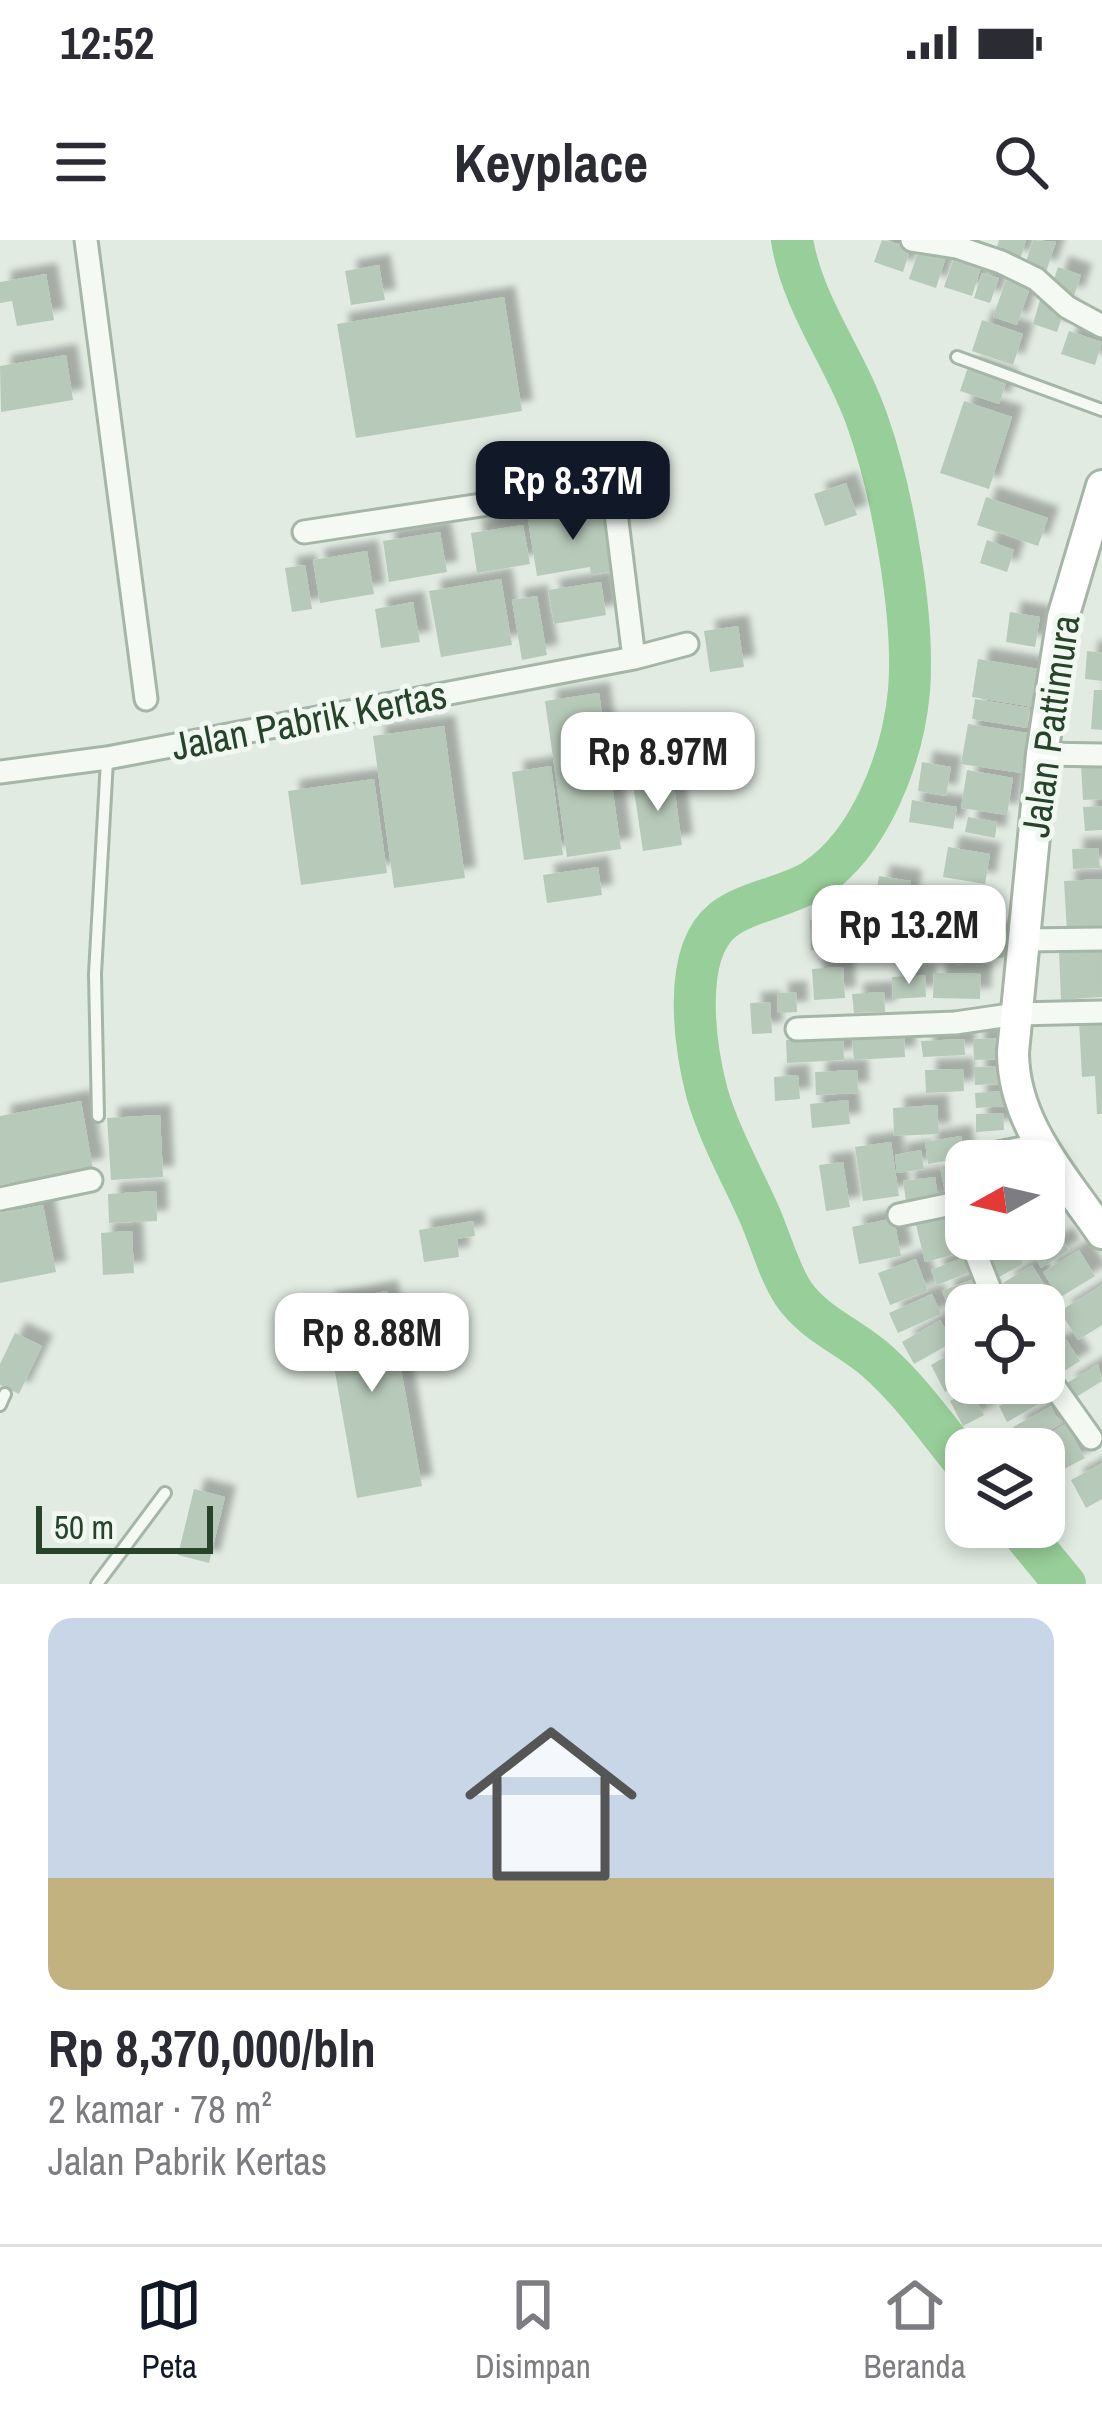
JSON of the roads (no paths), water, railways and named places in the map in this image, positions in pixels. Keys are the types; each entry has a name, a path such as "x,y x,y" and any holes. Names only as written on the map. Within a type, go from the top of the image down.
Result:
{"street":[{"path":"86,240 146,699"},
{"path":"912,240 957,247 1001,262 1036,279 1067,307 1102,326"},
{"path":"304,532 592,488 612,502 616,513 634,658"},
{"name":"Jalan Pattimura","path":"1037,1139 1013,1077 1042,754 1063,617 1099,500"},
{"name":"Jalan Pabrik Kertas","path":"0,772 107,758 687,644"},
{"path":"1042,754 1102,754"},
{"path":"1025,940 1102,939"},
{"path":"796,1029 1102,1012"},
{"path":"0,1198 91,1180"},
{"name":"Jalan Pattimura","path":"1065,1189 1102,1232"},
{"path":"899,1215 945,1211"},
{"path":"1065,1401 1091,1438"}],"lane":[{"path":"957,357 1102,410"},
{"path":"98,1116 95,974 107,758"},
{"path":"1032,1140 1037,1139"},
{"path":"97,1584 165,1493"}],"waterway":[{"path":"792,240 815,311 859,400 886,484 905,592 909,691 891,770 852,844 814,880 733,914 710,935 696,978 699,1051 718,1124 793,1293 811,1313 889,1373 945,1438"},
{"path":"1035,1548 1065,1584"}]}
